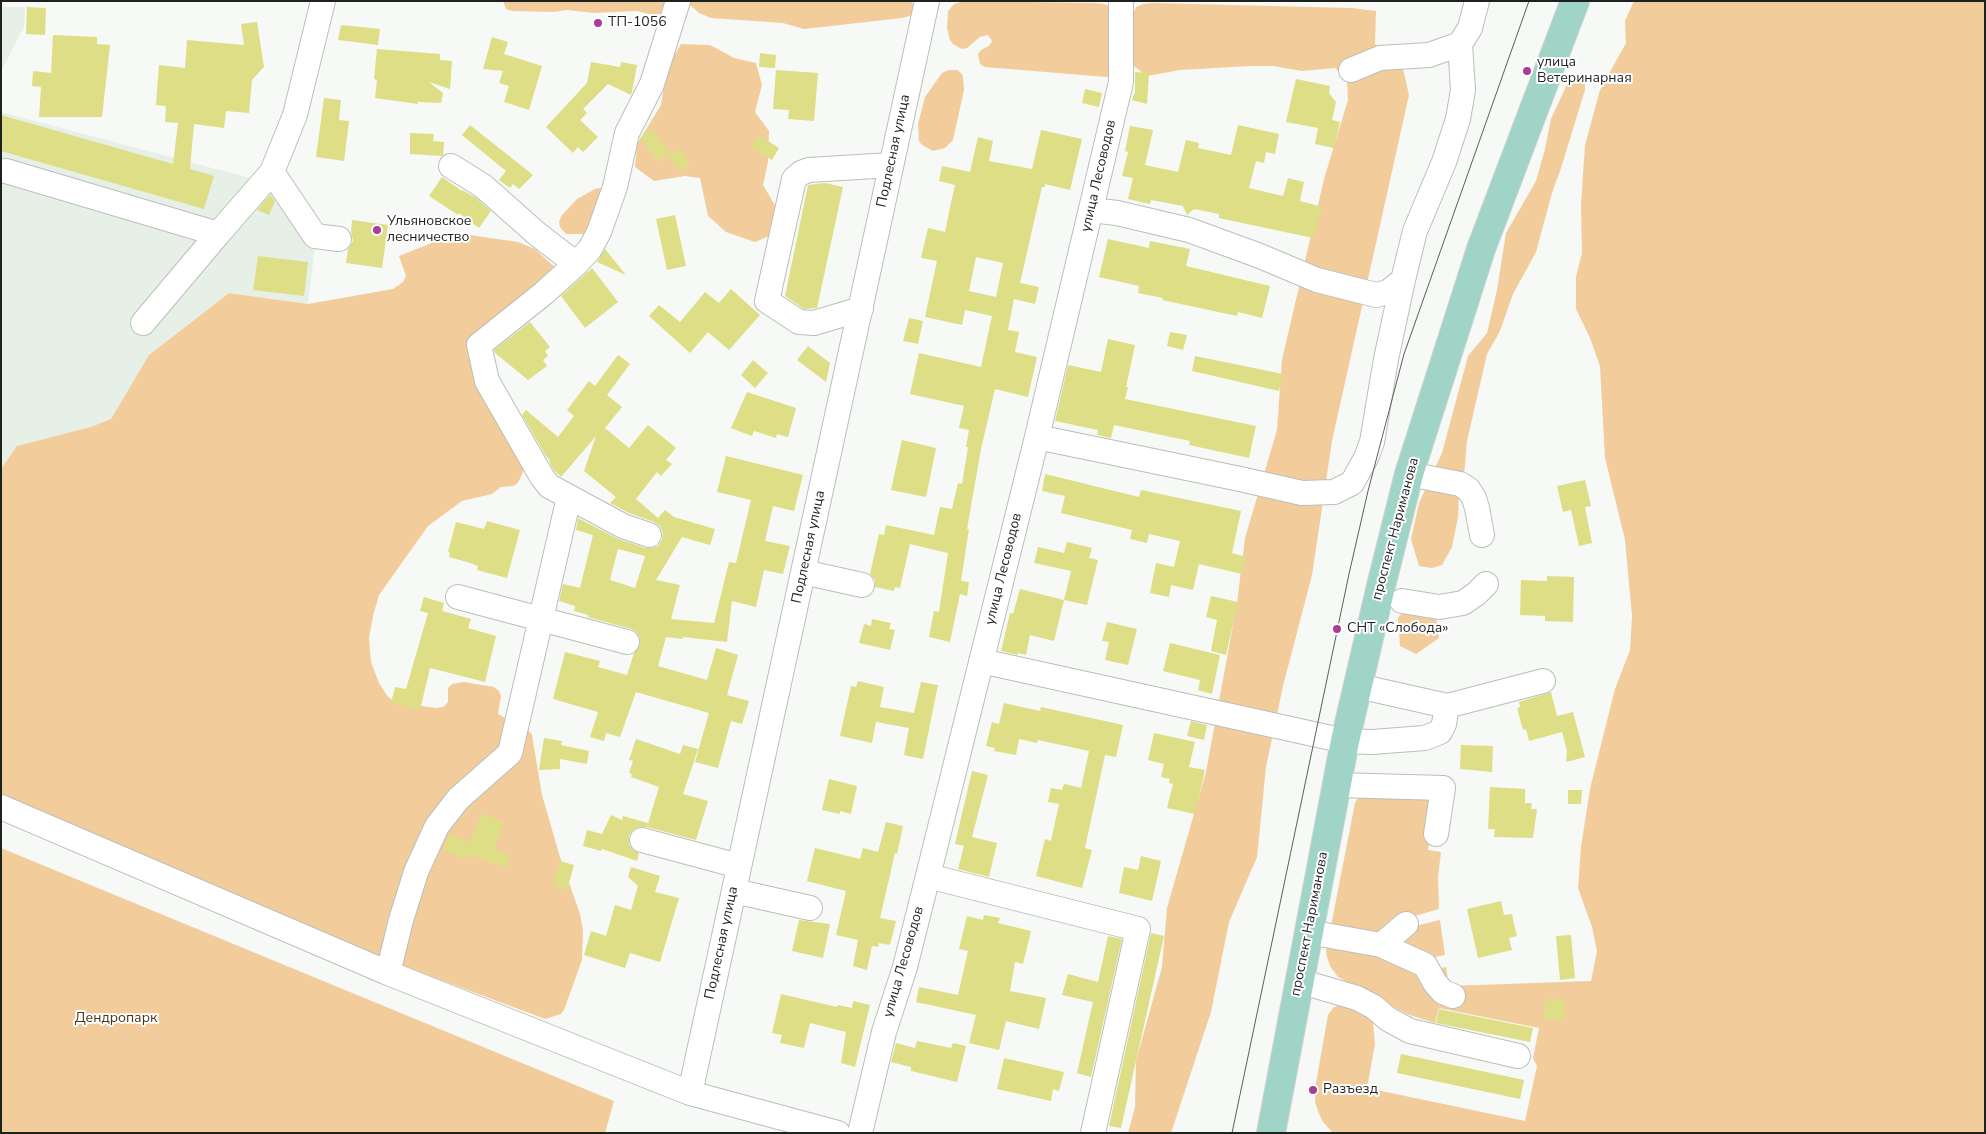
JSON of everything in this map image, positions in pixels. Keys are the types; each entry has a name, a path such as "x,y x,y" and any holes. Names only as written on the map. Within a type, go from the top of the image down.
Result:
{"main road":[{"name":"проспект Нариманова","path":"1275,1132 1299,981 1345,741 1381,586 1410,474 1481,249 1575,1"}],"street":[{"path":"143,323 272,172 295,114 323,1"},
{"path":"649,535 623,526 549,486 542,477 488,381 479,345 544,293 590,249 599,232 615,187 628,133 652,84 678,1"},
{"name":"Подлесная улица","path":"690,1093 927,1"},
{"name":"улица Лесоводов","path":"860,1133 884,1032 905,967 928,876 1121,82 1121,1"},
{"path":"1036,437 1302,493 1334,492 1352,483 1366,458 1372,442 1402,280 1415,231 1444,162 1458,119 1463,90 1460,44 1470,28 1477,1"},
{"path":"1351,70 1380,58 1429,55 1460,44"},
{"path":"861,309 814,323 799,322 767,301 794,179 801,172 809,170 891,165"},
{"path":"450,166 483,186 536,233 576,264"},
{"path":"6,171 218,234"},
{"path":"272,172 314,236 339,239"},
{"path":"1091,210 1117,213 1189,230 1260,256 1317,280 1376,295 1388,292 1402,280"},
{"path":"1410,474 1460,484 1468,489 1474,498 1482,535"},
{"path":"388,973 401,920 416,872 436,826 458,799 510,753 570,497"},
{"path":"804,572 862,585"},
{"path":"1402,601 1440,607 1463,603 1486,584"},
{"path":"458,597 628,642"},
{"path":"981,661 1345,741 1405,740 1430,736 1440,732 1444,724 1447,706"},
{"path":"1358,686 1447,706 1543,681"},
{"path":"1337,785 1442,788 1436,834"},
{"path":"1,806 388,973 690,1093 838,1133"},
{"path":"642,840 739,866"},
{"path":"928,876 1138,929 1093,1133"},
{"path":"734,891 810,908"},
{"path":"1381,945 1406,924"},
{"path":"1308,932 1381,945 1425,965 1435,983 1443,992 1453,996"},
{"path":"1299,981 1357,998 1410,1031 1518,1056"}],"shaded area":[{"path":"1,7 25,7 24,27 1,71"},
{"path":"1,112 280,186 315,246 308,304 229,293 149,355 111,419 1,469"}],"green space":[{"path":"503,1 668,1 666,11 653,15 637,11 594,13 567,10 553,12 512,11 506,9"},
{"path":"689,1 911,1 914,6 914,12 910,16 902,18 804,29 783,23 711,18 699,13 689,4"},
{"path":"963,1 1105,4 1112,8 1110,76 985,67 980,64 978,54 989,46 992,41 988,35 980,37 967,48 962,49 950,40 947,28 948,11 954,4"},
{"path":"1634,1 1985,1 1985,1133 1333,1133 1323,1122 1315,1102 1316,1083 1328,1015 1334,1007 1340,1005 1367,1014 1373,1022 1375,1044 1367,1088 1525,1121 1537,1066 1533,1058 1539,1028 1439,1008 1435,1023 1407,1014 1338,977 1330,966 1327,957 1326,950 1328,947 1339,944 1425,971 1446,967 1449,986 1591,981 1597,951 1592,927 1578,888 1581,847 1590,789 1615,689 1630,650 1632,616 1625,540 1605,458 1600,366 1590,338 1576,309 1576,277 1582,253 1581,205 1585,145 1600,90 1626,43 1625,21"},
{"path":"1152,3 1352,8 1376,11 1375,44 1403,69 1409,95 1332,441 1312,575 1283,686 1266,767 1257,857 1229,922 1211,1012 1171,1133 1128,1133 1135,1107 1136,1061 1162,967 1167,908 1206,772 1237,603 1245,538 1277,430 1282,360 1324,179 1348,100 1347,79 1335,68 1302,71 1273,66 1250,66 1180,70 1147,76 1131,64 1133,14 1136,7"},
{"path":"681,44 710,45 734,58 756,63 762,85 755,112 769,131 768,162 763,185 776,207 772,235 755,242 726,232 708,216 700,178 685,176 654,181 635,167 637,144 661,105 667,68"},
{"path":"949,70 957,70 961,73 964,90 953,140 945,148 933,151 922,145 919,141 918,124 925,97 942,73"},
{"path":"1578,73 1585,77 1585,90 1552,193 1536,252 1513,294 1500,331 1487,354 1467,441 1463,487 1459,495 1458,517 1452,547 1442,565 1432,568 1419,566 1411,539 1419,503 1442,453 1468,356 1487,333 1497,290 1506,233 1536,181 1551,119 1569,80"},
{"path":"600,188 604,189 586,234 566,234 560,227 559,221 562,215 577,199"},
{"path":"470,235 518,242 535,249 560,272 479,329 474,336 524,463 523,472 518,483 513,486 501,487 492,494 462,501 428,526 379,595 369,638 371,662 379,683 388,697 396,702 435,708 443,707 448,702 448,688 452,684 464,682 494,687 501,696 498,714 505,718 515,718 524,724 532,735 542,795 560,857 580,914 583,931 582,960 564,1010 561,1014 545,1019 401,965 1,795 1,469 17,446 91,427 111,419 149,355 229,293 308,304 393,289 403,282 406,276 399,256 444,238"},
{"path":"1416,595 1436,618 1439,638 1416,654 1400,646 1398,618"},
{"path":"1359,796 1436,799 1428,850 1441,852 1438,877 1439,909 1408,918 1377,941 1330,931 1355,803"},
{"name":"Дендропарк","path":"1,848 614,1101 605,1133 1,1133"},
{"path":"1440,920 1445,955 1426,959 1403,947 1399,936 1411,927"}],"building":[{"path":"27,7 46,8 45,35 26,34"},
{"path":"257,22 264,67 252,80 249,113 226,111 224,128 194,124 190,169 214,176 204,209 1,151 1,115 173,164 178,123 165,122 166,106 156,105 159,65 185,68 187,40 244,45 241,24"},
{"path":"341,25 380,29 378,45 338,40"},
{"path":"53,35 97,37 97,44 110,45 102,117 39,117 41,87 32,86 33,71 51,73"},
{"path":"492,37 508,42 504,54 542,66 529,110 504,102 509,86 499,83 503,71 483,69"},
{"path":"377,49 440,54 440,60 452,61 450,89 429,82 443,93 441,103 418,102 418,104 375,98 377,80 374,79"},
{"path":"760,53 776,55 775,68 759,67"},
{"path":"591,62 620,67 621,62 637,65 631,95 608,84 583,109 587,113 580,120 598,137 583,152 578,147 573,153 546,127 587,83"},
{"path":"776,70 818,73 814,121 788,119 789,110 773,109"},
{"path":"1135,72 1149,73 1147,104 1132,100 1135,92"},
{"path":"1296,79 1330,86 1329,93 1336,102 1332,120 1340,122 1334,148 1315,144 1318,128 1286,122"},
{"path":"1085,89 1102,93 1099,107 1082,103"},
{"path":"324,98 341,100 339,120 349,121 344,161 316,157"},
{"path":"470,125 533,175 519,189 513,184 510,188 499,180 506,171 462,135"},
{"path":"1238,125 1279,134 1275,154 1266,152 1264,163 1256,161 1249,188 1283,196 1288,178 1304,182 1300,201 1322,207 1313,238 1219,218 1219,214 1194,209 1187,215 1183,206 1151,200 1150,204 1128,199 1133,178 1122,176 1128,152 1125,151 1130,126 1153,130 1145,165 1178,172 1186,140 1199,143 1198,148 1231,155"},
{"path":"651,128 670,153 658,162 640,138"},
{"path":"1041,130 1082,139 1070,190 1045,184 1045,187 1042,187 1020,283 1039,287 1035,304 1014,299 1008,330 1019,332 1015,352 1037,357 1028,397 995,389 981,449 967,529 969,529 961,581 969,582 967,596 960,594 950,642 929,637 934,611 939,612 948,553 910,544 900,588 895,587 894,591 875,587 875,580 870,574 879,534 884,535 886,525 934,535 940,507 952,509 958,483 962,484 969,430 959,428 964,406 910,394 919,353 981,367 992,316 965,310 962,325 925,317 937,261 921,258 928,228 945,232 955,185 939,181 942,166 970,172 978,137 993,141 989,161 1032,169","holes":["976,257 1003,263 996,297 969,291"]},
{"path":"410,133 434,134 433,141 444,142 443,156 410,154"},
{"path":"759,135 779,148 772,160 751,147"},
{"path":"679,149 691,164 680,172 668,157"},
{"path":"442,177 462,191 475,197 491,211 479,228 459,213 458,215 429,196"},
{"path":"825,183 843,187 817,308 804,309 785,296 808,185"},
{"path":"270,195 275,201 269,215 257,210"},
{"path":"675,215 686,266 667,270 656,219"},
{"path":"352,220 388,225 382,268 346,263 348,249 353,241 351,232"},
{"path":"1108,239 1149,248 1150,241 1190,249 1186,266 1270,286 1262,318 1238,312 1237,316 1162,300 1163,298 1138,293 1139,286 1099,277"},
{"path":"605,249 626,275 597,262"},
{"path":"258,256 308,262 304,296 253,290"},
{"path":"592,268 618,302 585,328 561,296"},
{"path":"731,289 760,315 729,350 708,332 690,353 649,316 659,305 680,322 705,292 719,303"},
{"path":"909,318 923,321 918,344 903,341"},
{"path":"530,322 550,347 545,351 548,356 543,360 547,366 528,380 495,353 494,350"},
{"path":"1170,332 1187,335 1183,350 1167,346"},
{"path":"1108,339 1135,345 1125,399 1256,426 1249,458 1189,445 1190,441 1114,425 1111,438 1097,435 1098,430 1055,421 1068,365 1101,372"},
{"path":"808,346 830,363 826,382 797,360"},
{"path":"618,355 630,364 607,395 622,407 605,428 629,448 648,425 676,448 666,460 672,464 661,476 657,472 636,499 658,518 665,510 674,517 715,529 710,545 682,537 656,580 680,585 671,619 714,623 729,562 736,563 751,500 717,492 726,456 803,475 794,511 773,506 765,541 790,546 783,574 764,570 756,607 732,601 727,642 666,637 658,666 707,680 716,648 738,655 727,695 749,701 742,724 731,721 718,768 695,762 709,713 636,692 620,737 606,733 604,741 590,737 598,712 553,699 565,652 600,661 598,667 627,675 634,653 640,645 640,638 631,629 588,617 588,615 574,611 575,606 559,601 563,584 580,588 593,535 576,530 578,518 616,538 645,548 658,546 662,540 663,533 660,526 654,522 629,513 610,503 616,497 584,471 596,436 561,477 553,469 550,460 522,415 526,410 558,437 574,416 567,410 589,381 595,386","holes":["618,549 645,556 635,588 610,580"]},
{"path":"1195,356 1283,374 1279,391 1192,371"},
{"path":"753,360 768,373 755,388 741,375"},
{"path":"747,392 796,408 788,437 777,434 776,438 754,431 752,436 731,428"},
{"path":"902,440 936,448 926,497 891,490"},
{"path":"1045,474 1139,497 1141,490 1241,511 1232,553 1246,557 1242,574 1199,564 1193,590 1171,585 1169,597 1150,593 1156,563 1174,567 1180,541 1149,534 1147,543 1130,539 1132,530 1061,513 1065,496 1042,491"},
{"path":"1585,480 1591,506 1585,507 1592,543 1579,546 1571,510 1563,512 1557,486"},
{"path":"487,521 520,530 507,578 477,570 478,566 474,564 449,557 450,553 448,552 456,522 484,529"},
{"path":"1067,542 1092,548 1089,558 1098,560 1087,605 1064,600 1071,571 1034,563 1038,547 1064,553"},
{"path":"1547,576 1574,577 1573,622 1545,621 1545,616 1520,615 1521,580 1547,581"},
{"path":"1020,589 1064,600 1054,641 1030,635 1026,655 1001,651 1010,613 1013,614"},
{"path":"1211,596 1238,602 1226,655 1211,651 1217,620 1206,617"},
{"path":"424,597 444,603 442,611 471,619 468,628 496,636 485,682 430,668 420,710 391,703 395,687 406,689 428,613 420,611"},
{"path":"872,619 891,623 889,629 895,630 890,650 859,643 864,624 871,626"},
{"path":"1107,622 1137,629 1128,665 1105,660 1109,642 1102,641"},
{"path":"1170,643 1220,655 1212,694 1198,690 1200,680 1163,671"},
{"path":"858,681 884,687 880,707 914,713 921,682 938,685 923,759 904,755 909,728 876,722 872,743 840,736 851,686 856,687"},
{"path":"1551,692 1557,716 1573,712 1585,757 1566,762 1567,751 1562,732 1529,741 1526,729 1523,730 1517,708 1520,707 1519,702"},
{"path":"1004,703 1040,711 1041,707 1123,725 1116,757 1105,755 1085,848 1092,850 1082,888 1036,876 1045,839 1051,841 1059,804 1048,802 1051,788 1062,790 1064,784 1081,788 1089,751 1038,740 1037,743 1019,739 1016,755 994,751 995,748 986,746 992,722 999,724"},
{"path":"1191,721 1207,725 1204,740 1187,736"},
{"path":"1154,733 1195,742 1189,767 1205,770 1195,814 1167,808 1173,784 1169,783 1170,779 1161,777 1164,764 1148,760"},
{"path":"544,738 562,741 561,745 589,751 587,764 560,759 560,769 539,770"},
{"path":"636,739 680,754 683,745 698,749 683,794 708,801 696,840 647,827 659,787 631,777 632,774 629,773 633,761 629,760"},
{"path":"1461,745 1493,746 1492,772 1460,769"},
{"path":"972,771 988,775 972,837 997,843 989,877 958,869 964,846 955,844"},
{"path":"829,779 857,786 851,814 840,811 840,814 822,810"},
{"path":"1490,787 1525,789 1525,803 1532,803 1531,809 1537,809 1533,838 1494,837 1495,829 1488,829"},
{"path":"1568,790 1582,790 1581,804 1568,804"},
{"path":"481,813 503,822 494,849 510,856 506,868 467,854 466,859 443,850 449,834 471,843"},
{"path":"611,815 622,820 623,816 648,823 647,827 639,827 633,830 629,836 629,844 633,850 639,853 637,861 602,849 601,851 583,846 587,830 602,834"},
{"path":"886,822 903,826 880,918 896,921 890,945 879,943 878,947 872,946 867,970 853,966 858,940 836,935 846,891 807,881 815,848 860,859 863,848 878,852"},
{"path":"1141,856 1161,861 1152,901 1119,893 1124,867 1138,870"},
{"path":"560,861 574,865 567,890 553,886"},
{"path":"631,867 660,876 655,892 679,898 660,962 630,953 625,968 584,955 591,931 606,936 615,905 631,910 638,886 628,877"},
{"path":"1501,901 1504,915 1512,914 1517,936 1509,938 1512,950 1478,958 1467,909"},
{"path":"984,915 1000,918 998,923 1031,931 1023,964 1015,962 1010,991 1046,998 1039,1029 1006,1021 999,1050 969,1043 976,1015 916,1002 919,987 958,995 968,951 959,949 967,916 983,920"},
{"path":"799,920 830,924 823,958 792,951"},
{"path":"1151,933 1164,936 1121,1128 1109,1126"},
{"path":"1571,935 1575,978 1560,980 1556,936"},
{"path":"1108,936 1122,939 1091,1077 1077,1073 1093,1002 1062,995 1068,974 1098,982"},
{"path":"781,994 837,1007 838,1005 852,1008 853,1001 870,1005 855,1067 841,1063 846,1032 810,1023 804,1048 780,1043 782,1035 772,1033"},
{"path":"1546,999 1565,1000 1565,1020 1544,1020"},
{"path":"1439,1009 1533,1028 1530,1042 1436,1023"},
{"path":"917,1041 951,1048 953,1043 966,1046 957,1082 911,1071 911,1067 891,1062 896,1043 915,1048"},
{"path":"1401,1054 1524,1080 1520,1099 1397,1073"},
{"path":"1004,1058 1064,1072 1059,1091 1053,1089 1051,1101 997,1089"}],"tram line":[{"path":"1232,1133 1368,491 1404,354 1529,1"}],"place":[{"name":"ТП-1056","path":"598,23"},
{"name":"улица Ветеринарная","path":"1527,71"},
{"name":"Ульяновское лесничество","path":"377,230"},
{"name":"СНТ «Слобода»","path":"1337,629"},
{"name":"Разъезд","path":"1313,1090"}]}
